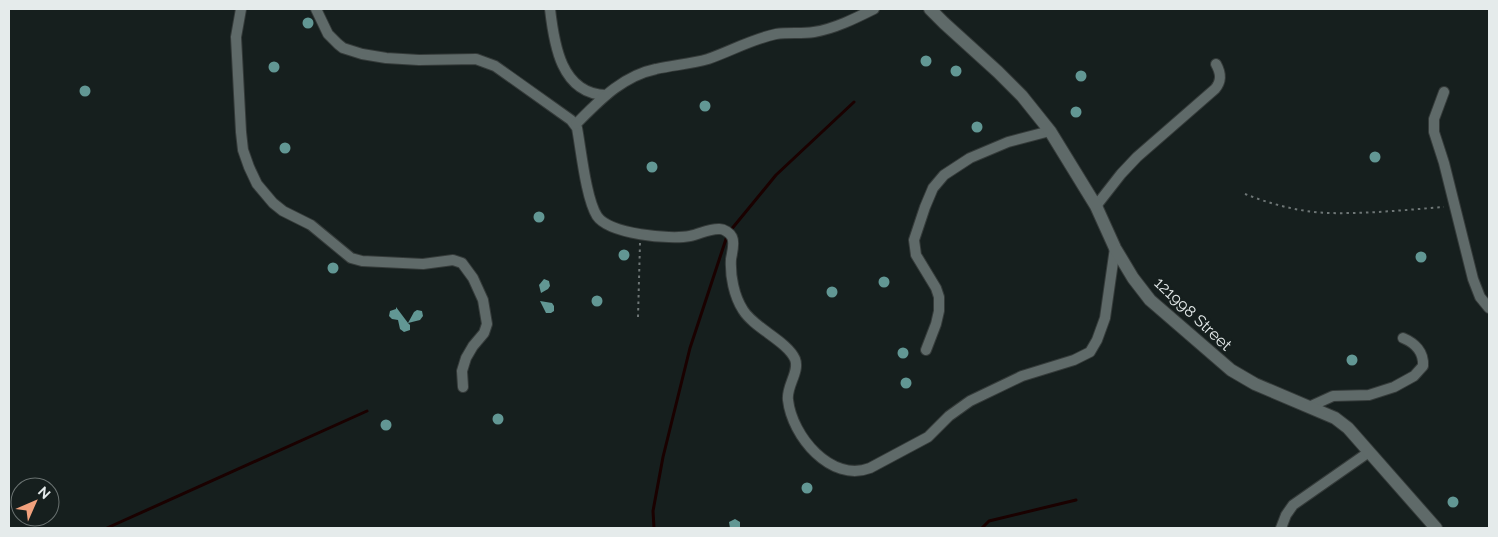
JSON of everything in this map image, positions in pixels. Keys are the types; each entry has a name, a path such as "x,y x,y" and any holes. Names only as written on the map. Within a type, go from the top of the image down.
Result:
{"street":[{"path":"241,9 236,37 241,132 243,150 257,184 273,203 311,226 351,258 362,261 423,264 453,260 462,264 473,278 483,300 487,324 484,333 472,346 466,358 462,371 463,386"},
{"path":"316,9 328,34 343,48 362,54 386,58 419,60 476,59 495,66 576,124 591,202 602,222 613,228 640,233 679,237 720,229 725,230 732,236 731,274 733,285 743,310 749,318 789,352 796,362 788,398 791,413 798,430 818,455 839,468 855,471 870,468 928,437 949,416 970,401 1022,376 1074,360 1090,352 1098,340 1104,318 1115,248"},
{"path":"550,9 553,36 560,58 568,74 573,81 591,94 606,95"},
{"path":"576,124 606,95 623,82 654,69 691,64 758,39 777,34 807,33 823,30 874,9"},
{"name":"121998 Street","path":"930,9 1010,84 1050,131 1096,206 1115,248 1133,278 1150,300 1231,370 1255,384 1311,406 1335,418 1348,428 1436,528"},
{"path":"1096,206 1137,157 1215,89 1220,82 1221,76 1216,64"},
{"path":"1444,92 1433,126 1476,287 1489,308"},
{"path":"926,350 936,324 939,311 939,297 916,255 914,240 933,188 944,175 970,158 1008,142 1050,131"},
{"path":"1311,406 1333,396 1369,395 1402,383 1414,376 1423,366 1422,355 1414,344 1403,338"},
{"path":"1281,528 1286,515 1293,506 1369,452"}],"path":[{"path":"1245,194 1264,201 1326,213 1361,213 1454,206"},
{"path":"638,317 640,233"}],"building":[{"path":"306,18 310,18 313,23 312,27 306,28 303,25 303,21"},
{"path":"924,56 928,56 931,61 930,65 924,66 921,63 921,59"},
{"path":"272,62 276,62 279,67 278,71 272,72 269,69 269,65"},
{"path":"954,66 958,66 961,71 960,75 954,76 951,73 951,69"},
{"path":"1079,71 1083,71 1086,76 1085,80 1079,81 1076,78 1076,74"},
{"path":"83,86 87,86 90,91 89,95 83,96 80,93 80,89"},
{"path":"703,101 707,101 710,106 709,110 703,111 700,108 700,104"},
{"path":"1074,107 1078,107 1081,112 1080,116 1074,117 1071,114 1071,110"},
{"path":"975,122 979,122 982,127 981,131 975,132 972,129 972,125"},
{"path":"283,143 287,143 290,148 289,152 283,153 280,150 280,146"},
{"path":"1373,152 1377,152 1380,157 1379,161 1373,162 1370,159 1370,155"},
{"path":"650,162 654,162 657,167 656,171 650,172 647,169 647,165"},
{"path":"537,212 541,212 544,217 543,221 537,222 534,219 534,215"},
{"path":"622,250 626,250 629,255 628,259 622,260 619,257 619,253"},
{"path":"1419,252 1423,252 1426,257 1425,261 1419,262 1416,259 1416,255"},
{"path":"331,263 335,263 338,268 337,272 331,273 328,270 328,266"},
{"path":"882,277 886,277 889,282 888,286 882,287 879,284 879,280"},
{"path":"544,279 549,281 550,286 541,293 539,285"},
{"path":"830,287 834,287 837,292 836,296 830,297 827,294 827,290"},
{"path":"595,296 599,296 602,301 601,305 595,306 592,303 592,299"},
{"path":"540,301 552,303 554,311 546,313"},
{"path":"396,307 410,325 410,330 404,332 400,329 398,320 392,319 389,316 390,311 396,309"},
{"path":"417,310 422,311 423,316 420,320 408,323 414,312"},
{"path":"901,348 905,348 908,353 907,357 901,358 898,355 898,351"},
{"path":"1350,355 1354,355 1357,360 1356,364 1350,365 1347,362 1347,358"},
{"path":"904,378 908,378 911,383 910,387 904,388 901,385 901,381"},
{"path":"496,414 500,414 503,419 502,423 496,424 493,421 493,417"},
{"path":"384,420 388,420 391,425 390,429 384,430 381,427 381,423"},
{"path":"805,483 809,483 812,488 811,492 805,493 802,490 802,486"},
{"path":"1451,497 1455,497 1458,502 1457,506 1451,507 1448,504 1448,500"},
{"path":"735,519 740,522 740,528 730,528 729,522"}],"waterway":[{"path":"730,231 776,175 854,102"},
{"path":"654,528 653,511 663,457 690,348 727,236"},
{"path":"107,528 367,411"},
{"path":"982,528 989,521 1076,500"}]}
